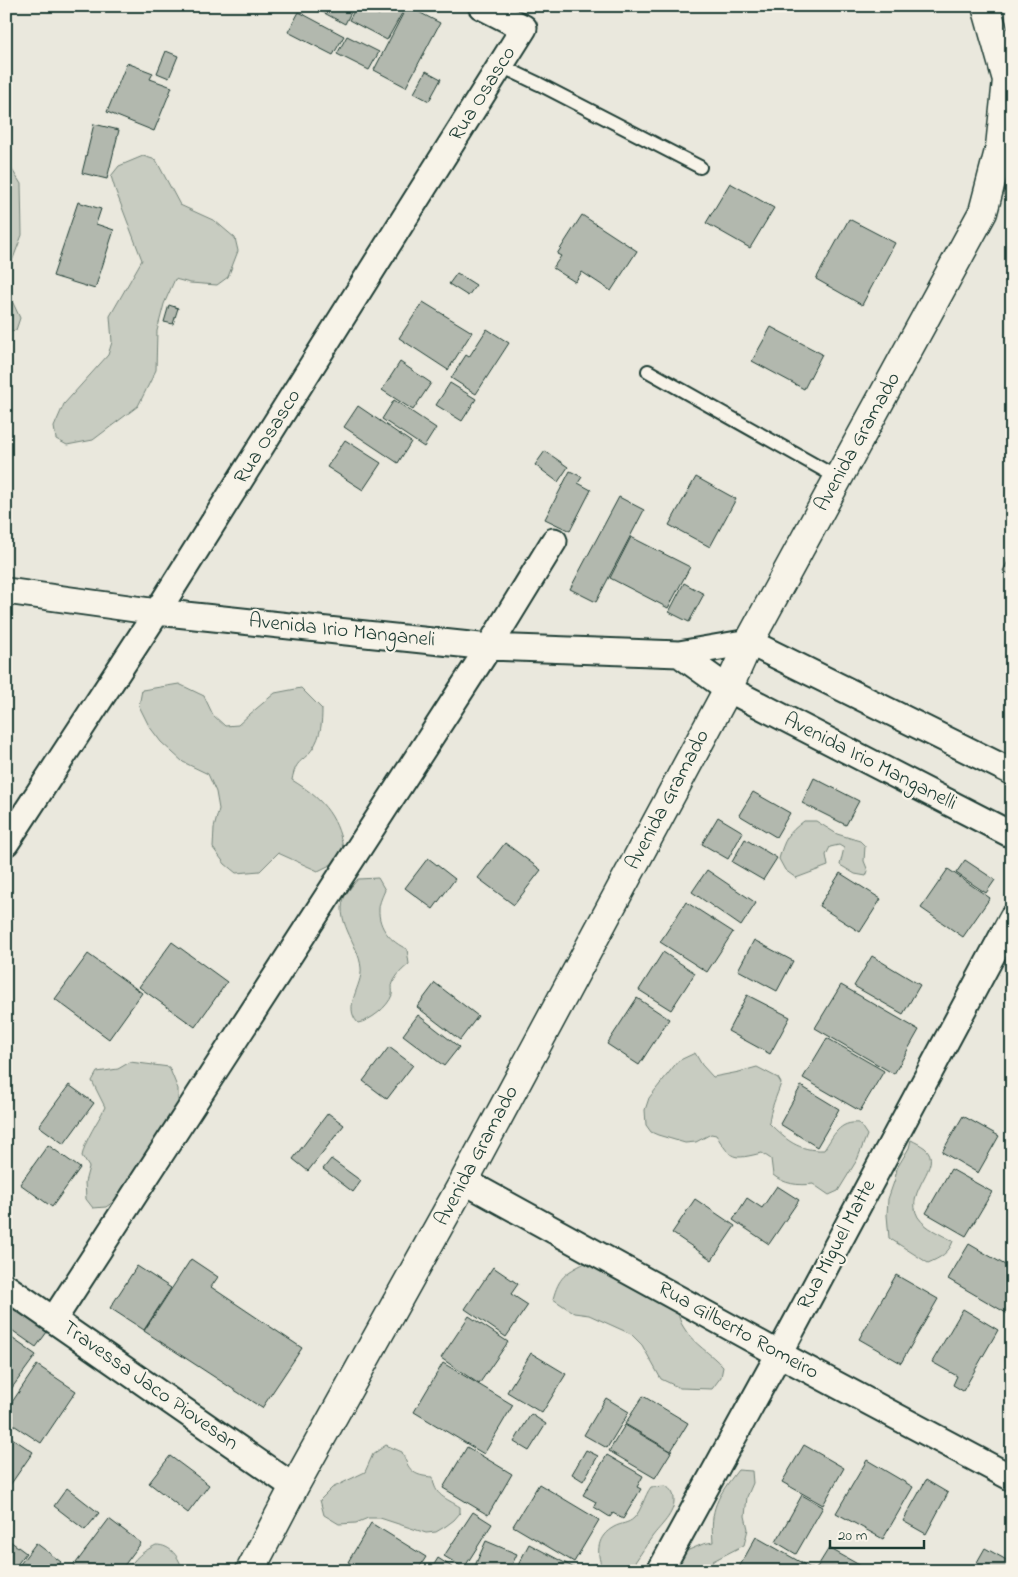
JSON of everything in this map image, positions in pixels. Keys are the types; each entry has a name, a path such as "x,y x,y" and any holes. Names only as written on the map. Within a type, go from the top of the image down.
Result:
{"street":[{"name":"Rua Osasco","path":"6,843 158,612 524,28 481,6"},
{"name":"Avenida Gramado","path":"250,1571 294,1487 464,1181 728,689 749,642 983,212 1000,147 1009,81 986,6"},
{"path":"54,1319 490,647 554,541"},
{"name":"Avenida Irio Manganeli","path":"6,591 158,612 490,647 680,654 749,642"},
{"path":"749,642 1012,772"},
{"path":"680,654 728,689"},
{"name":"Avenida Irio Manganelli","path":"728,689 1012,835"},
{"name":"Rua Miguel Matte","path":"660,1571 779,1354 1012,918"},
{"name":"Rua Gilberto Romeiro","path":"464,1181 779,1354 1012,1478"},
{"name":"Travessa Jaco Piovesan","path":"6,1287 294,1487"}],"lane":[{"path":"500,66 539,84 700,167"},
{"path":"648,371 838,478"}],"shaded area":[{"path":"143,156 156,160 180,205 215,221 235,238 238,251 228,277 217,285 190,283 175,279 164,304 157,331 156,370 138,406 93,440 67,445 56,439 54,427 64,404 108,355 112,342 110,316 142,260 111,176 119,166"},
{"path":"6,160 21,184 22,235 6,277"},
{"path":"6,288 20,318 16,330 6,332"},
{"path":"179,684 204,696 213,715 225,726 238,725 275,693 301,688 322,709 318,738 313,748 298,764 292,780 319,800 332,816 343,848 332,864 318,871 278,853 260,871 236,873 225,864 213,848 214,828 219,809 216,792 208,774 183,762 161,742 149,726 139,706 142,690"},
{"path":"804,821 816,821 837,834 860,841 865,846 864,861 868,871 866,876 855,874 840,865 844,848 839,845 830,847 826,855 828,866 796,878 785,870 779,859 783,847 790,833"},
{"path":"378,878 385,890 379,907 379,916 383,928 391,938 407,949 409,964 394,980 392,995 383,1009 363,1022 358,1023 352,1010 352,1003 361,975 361,968 356,949 344,922 342,913 343,903 346,894 358,879"},
{"path":"695,1053 702,1065 713,1077 757,1067 778,1078 781,1083 769,1123 781,1135 807,1149 824,1150 838,1130 846,1124 859,1123 867,1135 857,1160 838,1191 829,1195 813,1184 802,1185 782,1180 773,1175 771,1159 762,1153 744,1157 734,1156 730,1154 716,1135 711,1134 696,1142 685,1143 651,1132 646,1125 645,1110 649,1098 678,1061"},
{"path":"130,1062 169,1067 178,1089 178,1105 160,1130 148,1150 144,1164 123,1195 106,1207 93,1208 86,1199 85,1182 89,1167 82,1156 89,1137 105,1107 92,1081 97,1072 118,1069"},
{"path":"911,1140 925,1148 930,1155 928,1170 916,1198 915,1207 918,1217 929,1228 953,1241 944,1255 928,1263 889,1238 888,1199 897,1168 909,1148"},
{"path":"585,1263 600,1264 677,1310 688,1334 723,1367 721,1377 712,1389 680,1388 661,1379 642,1345 631,1334 589,1315 574,1313 553,1299 564,1276"},
{"path":"386,1445 402,1452 412,1471 420,1475 433,1477 438,1492 460,1507 460,1513 454,1520 436,1532 426,1533 380,1518 368,1518 356,1523 339,1524 324,1515 320,1500 332,1488 365,1472 373,1454"},
{"path":"738,1470 752,1471 753,1483 747,1497 745,1516 748,1529 744,1545 713,1561 709,1571 673,1571 684,1552 713,1542 712,1530 716,1503"},
{"path":"666,1486 674,1499 672,1510 629,1570 614,1571 602,1567 599,1545 604,1535 614,1527 634,1518 651,1487"},
{"path":"156,1545 166,1547 174,1553 183,1571 128,1571 139,1555"}],"building":[{"path":"311,6 354,6 345,24"},
{"path":"357,6 362,6 379,15 383,6 406,6 387,40 349,20"},
{"path":"407,6 440,23 406,87 374,70"},
{"path":"299,12 344,36 333,55 288,32"},
{"path":"347,36 379,52 369,70 337,54"},
{"path":"166,51 178,56 169,78 157,73"},
{"path":"127,63 153,73 150,79 172,87 154,131 107,112"},
{"path":"426,71 441,79 429,101 414,93"},
{"path":"94,124 119,130 107,179 82,173"},
{"path":"730,183 774,208 750,248 706,223"},
{"path":"78,202 101,209 96,224 114,230 95,289 53,276"},
{"path":"582,215 637,251 611,291 582,272 575,282 553,268 561,256 557,254"},
{"path":"849,219 895,243 862,305 816,279"},
{"path":"457,273 476,285 468,296 449,284"},
{"path":"423,302 472,332 448,370 399,338"},
{"path":"169,305 178,308 173,324 164,322"},
{"path":"771,327 822,354 804,389 752,361"},
{"path":"487,329 509,343 476,394 451,378 466,355 469,357"},
{"path":"400,362 431,383 413,410 382,390"},
{"path":"450,383 476,399 462,421 436,405"},
{"path":"394,400 436,428 424,447 382,419"},
{"path":"358,406 411,442 398,463 344,427"},
{"path":"345,440 381,463 363,490 327,467"},
{"path":"545,451 568,467 558,482 535,465"},
{"path":"570,471 582,477 578,483 591,490 570,531 545,519"},
{"path":"696,477 736,499 710,547 669,525"},
{"path":"619,497 644,510 596,602 570,589"},
{"path":"631,537 690,567 668,608 610,578"},
{"path":"1012,553 1012,575 1003,571"},
{"path":"684,583 704,594 689,622 669,612"},
{"path":"814,778 859,801 846,825 802,803"},
{"path":"753,792 790,813 776,837 739,815"},
{"path":"718,817 743,832 728,859 702,844"},
{"path":"745,839 777,858 763,880 732,862"},
{"path":"505,843 541,870 514,905 478,878"},
{"path":"428,858 455,879 433,909 405,888"},
{"path":"965,860 995,880 986,893 956,873"},
{"path":"948,869 990,898 963,937 921,908"},
{"path":"707,870 756,903 741,926 692,892"},
{"path":"840,873 881,899 860,932 819,906"},
{"path":"686,902 733,932 707,972 660,942"},
{"path":"754,940 793,961 777,991 738,970"},
{"path":"172,942 227,982 195,1027 139,987"},
{"path":"663,952 695,973 671,1010 639,990"},
{"path":"88,954 142,993 109,1039 55,999"},
{"path":"872,956 920,985 903,1014 854,986"},
{"path":"435,983 478,1016 460,1040 417,1007"},
{"path":"841,985 919,1030 894,1074 815,1028"},
{"path":"747,995 790,1017 770,1054 728,1031"},
{"path":"637,998 669,1019 639,1065 607,1044"},
{"path":"418,1015 459,1047 444,1066 403,1035"},
{"path":"827,1038 884,1071 860,1111 803,1078"},
{"path":"389,1047 413,1065 387,1099 363,1081"},
{"path":"69,1085 94,1103 64,1144 39,1126"},
{"path":"801,1086 839,1109 817,1147 780,1124"},
{"path":"328,1113 344,1125 308,1171 293,1159"},
{"path":"963,1116 999,1136 978,1173 942,1152"},
{"path":"48,1145 80,1168 52,1207 20,1184"},
{"path":"331,1159 361,1181 353,1192 323,1169"},
{"path":"951,1169 992,1192 966,1236 926,1213"},
{"path":"777,1186 799,1200 769,1244 733,1220 747,1198 762,1208"},
{"path":"695,1199 735,1226 712,1260 672,1233"},
{"path":"969,1244 1012,1269 1012,1307 1008,1314 948,1279"},
{"path":"191,1259 218,1277 211,1287 302,1348 262,1408 144,1331"},
{"path":"137,1266 171,1288 144,1330 110,1308"},
{"path":"493,1267 518,1284 511,1294 528,1305 506,1337 465,1309"},
{"path":"896,1275 938,1299 901,1363 859,1339"},
{"path":"14,1308 47,1332 36,1347 6,1326 6,1319"},
{"path":"963,1309 998,1330 963,1391 953,1385 957,1376 932,1362"},
{"path":"469,1316 508,1342 479,1384 441,1358"},
{"path":"6,1334 36,1355 6,1396"},
{"path":"531,1353 566,1374 542,1413 507,1392"},
{"path":"443,1363 513,1405 484,1454 414,1412"},
{"path":"37,1365 76,1391 41,1443 6,1420 6,1411"},
{"path":"643,1396 688,1423 671,1451 625,1424"},
{"path":"606,1398 629,1412 607,1448 584,1435"},
{"path":"531,1414 546,1424 529,1451 514,1442"},
{"path":"625,1425 671,1452 655,1478 609,1451"},
{"path":"6,1434 33,1452 6,1491"},
{"path":"804,1445 844,1468 823,1505 782,1482"},
{"path":"467,1447 512,1474 488,1515 443,1488"},
{"path":"586,1450 598,1456 583,1481 572,1474"},
{"path":"607,1455 643,1476 637,1487 641,1489 623,1519 613,1513 610,1517 594,1507 596,1502 583,1495"},
{"path":"170,1456 209,1485 188,1513 149,1483"},
{"path":"867,1460 913,1487 883,1539 836,1513"},
{"path":"926,1480 948,1493 926,1534 903,1521"},
{"path":"539,1484 599,1520 574,1562 513,1526"},
{"path":"67,1488 99,1513 85,1530 54,1506"},
{"path":"802,1495 823,1507 796,1554 776,1542"},
{"path":"473,1512 492,1524 464,1568 444,1556"},
{"path":"109,1519 141,1543 120,1571 70,1571"},
{"path":"371,1523 426,1557 417,1571 363,1571 348,1562"},
{"path":"756,1537 816,1571 737,1571"},
{"path":"6,1538 26,1553 12,1571 6,1571"},
{"path":"486,1541 517,1554 509,1571 473,1570"},
{"path":"36,1543 61,1562 55,1571 15,1571"},
{"path":"529,1544 580,1571 515,1571"},
{"path":"829,1548 870,1571 819,1571 816,1569"},
{"path":"985,1548 1012,1563 1012,1571 972,1571"},
{"path":"438,1558 458,1571 430,1571"}]}
